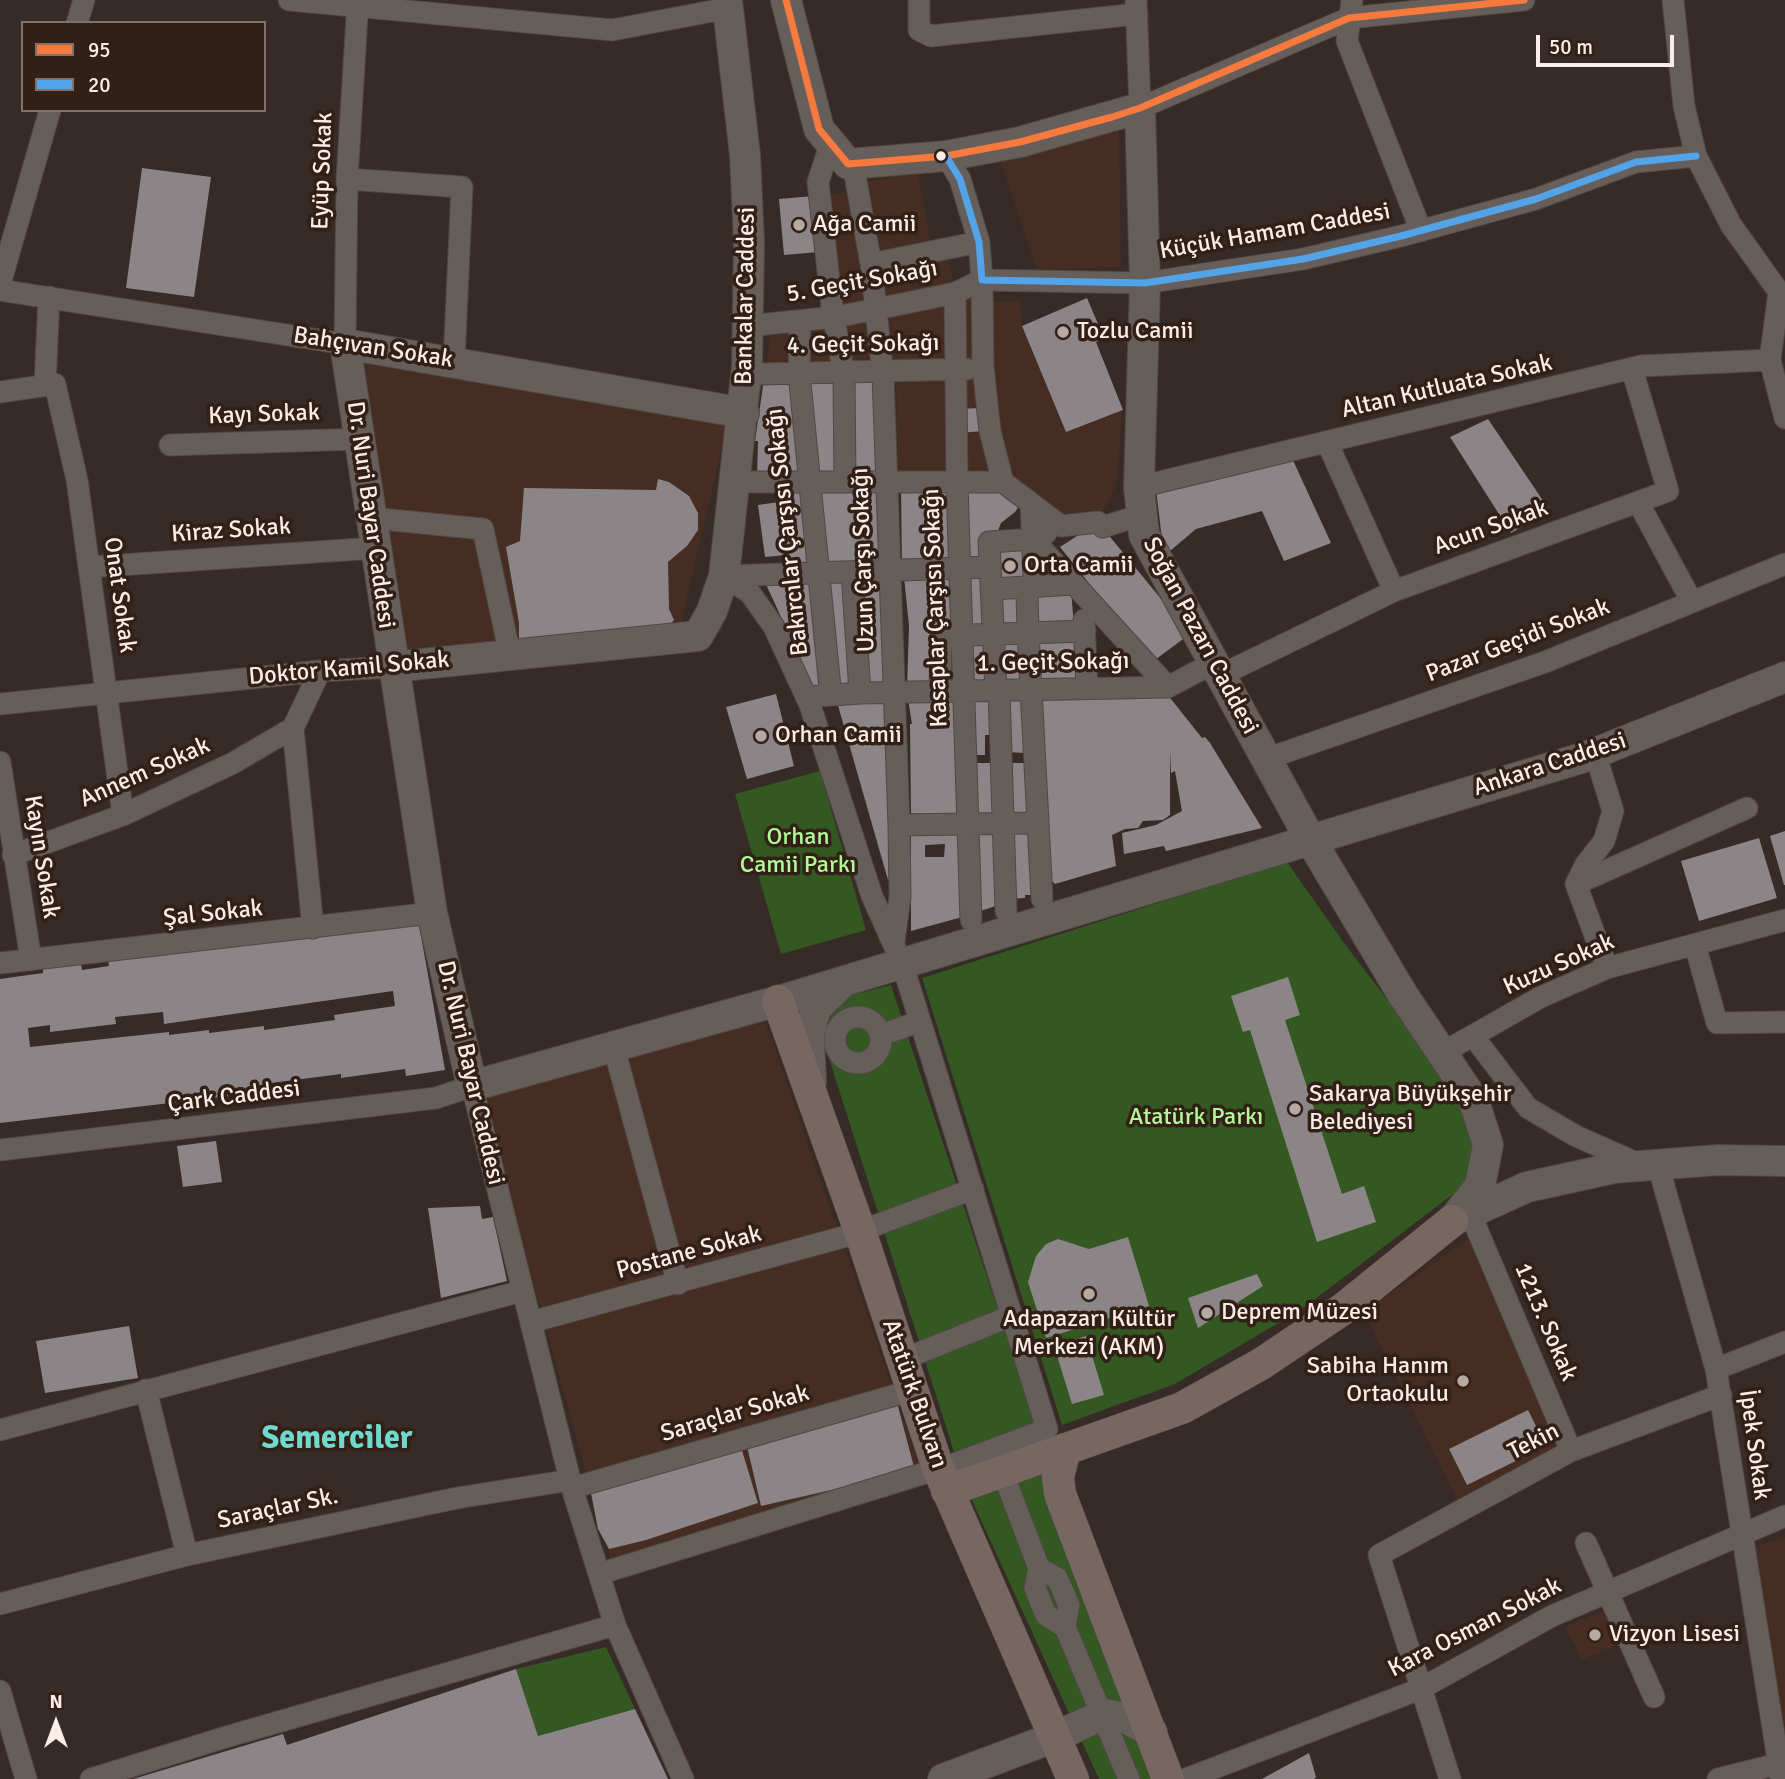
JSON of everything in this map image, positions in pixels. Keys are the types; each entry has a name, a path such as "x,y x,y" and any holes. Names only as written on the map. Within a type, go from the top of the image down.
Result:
{"main road":[{"path":"786,0 819,129 855,172 1020,142 1140,108"},
{"name":"Bankalar Caddesi","path":"698,636 712,611 724,576 744,413 747,366 745,155 729,8"},
{"name":"Soğan Pazarı Caddesi","path":"1140,108 1145,284 1140,501 1144,535 1310,839 1403,995 1474,1101 1488,1145 1480,1186 1461,1217"},
{"name":"Bahçıvan Sokak","path":"345,344 744,413"},
{"name":"Dr. Nuri Bayar Caddesi","path":"345,344 392,667 432,913 472,1086"},
{"name":"Doktor Kamil Sokak","path":"392,667 698,636"},
{"name":"Ankara Caddesi","path":"472,1086 614,1048 845,980 898,952 1310,839 1595,753 1785,677"},
{"path":"812,1093 809,1035 816,1008 845,980"},
{"name":"Atatürk Bulvarı","path":"778,1001 860,1231 943,1480 1073,1779"},
{"path":"943,1480 1002,1471 1182,1408 1261,1364 1343,1310 1461,1217 1527,1187 1615,1168 1718,1160 1785,1161"},
{"path":"1057,1451 1060,1494 1168,1779"},
{"path":"943,1779 1055,1737 1100,1716 1125,1718 1152,1732"}],"street":[{"path":"78,21 84,0"},
{"path":"289,0 357,4 612,30 729,8"},
{"path":"919,0 919,30 931,36 1137,7"},
{"path":"1140,108 1350,9 1524,0"},
{"path":"1673,0 1684,106 1696,156 1731,225 1782,290 1770,360 1785,415"},
{"name":"Eyüp Sokak","path":"345,344 347,179 357,4"},
{"name":"Soğan Pazarı Caddesi","path":"1137,7 1140,108"},
{"path":"1350,9 1347,41 1421,231"},
{"path":"0,284 49,112"},
{"path":"831,144 818,182 844,371 845,482"},
{"path":"946,156 960,179 979,242 983,366 990,430 1003,482 1061,526"},
{"name":"Küçük Hamam Caddesi","path":"982,280 1145,284 1303,259 1421,231 1536,199 1636,162 1696,156"},
{"name":"Uzun Çarşı Sokağı","path":"855,172 871,264 883,370 899,825 898,952"},
{"path":"347,179 462,187 454,362"},
{"path":"871,264 979,242"},
{"name":"5. Geçit Sokağı","path":"748,326 835,317 877,309 955,293 982,280"},
{"name":"Bahçıvan Sokak","path":"0,290 345,344"},
{"name":"Kasaplar Çarşısı Sokağı","path":"955,293 957,483 964,635 971,920"},
{"path":"0,392 50,384 49,297"},
{"name":"Bakırcılar Çarşısı Sokağı","path":"800,321 799,373 830,688 816,695"},
{"name":"Altan Kutluata Sokak","path":"1034,539 1061,526 1098,522 1103,527 1140,501 1327,442 1632,369 1770,360"},
{"name":"4. Geçit Sokağı","path":"747,366 760,374 983,366"},
{"name":"Acun Sokak","path":"1216,669 1394,591 1668,491 1632,369"},
{"name":"Onat Sokak","path":"50,384 77,480 123,815"},
{"name":"Kayı Sokak","path":"170,445 360,439"},
{"path":"1327,442 1394,591"},
{"path":"736,482 1003,482"},
{"path":"1638,502 1692,602"},
{"path":"1031,505 1034,577 1029,588 1028,632 1042,899"},
{"path":"371,518 483,528 510,655"},
{"path":"1006,911 989,542 1034,539"},
{"path":"1034,539 1168,687"},
{"name":"Kiraz Sokak","path":"89,567 376,548"},
{"name":"Pazar Geçidi Sokak","path":"1266,760 1545,662 1785,564"},
{"path":"724,576 990,567"},
{"path":"852,572 860,692"},
{"path":"599,1574 943,1480 1047,1429 898,952 872,896 816,695 750,593 724,576"},
{"path":"993,589 1078,589"},
{"path":"1078,589 1085,631 1087,688"},
{"path":"940,692 941,636 1085,631"},
{"name":"Doktor Kamil Sokak","path":"0,704 320,671 392,667"},
{"name":"1. Geçit Sokağı","path":"816,695 1168,687 1216,669"},
{"path":"313,928 293,728 320,671"},
{"name":"Annem Sokak","path":"13,855 123,815 233,763 293,728"},
{"path":"1595,753 1613,811 1604,841 1586,864 1576,884 1608,968"},
{"name":"Kayın Sokak","path":"0,762 31,960"},
{"path":"1576,884 1747,808"},
{"path":"899,825 1032,823"},
{"name":"Şal Sokak","path":"0,963 432,913"},
{"name":"Kuzu Sokak","path":"1442,1053 1541,997 1608,968 1785,920"},
{"path":"1695,945 1717,1023 1785,1022"},
{"path":"881,1035 918,1022"},
{"path":"1473,1036 1528,1108 1576,1136 1652,1165"},
{"path":"614,1048 678,1284"},
{"name":"Çark Caddesi","path":"0,1150 436,1098 472,1086"},
{"name":"Dr. Nuri Bayar Caddesi","path":"472,1086 571,1484 615,1625 682,1779"},
{"name":"İpek Sokak","path":"1652,1165 1716,1369 1779,1771"},
{"name":"Postane Sokak","path":"531,1322 678,1284 860,1231 974,1189"},
{"name":"1213. Sokak","path":"1461,1217 1571,1451"},
{"path":"0,1430 522,1291"},
{"name":"Saraçlar Sokak","path":"571,1484 899,1394 906,1374 1011,1316"},
{"path":"1716,1369 1785,1342"},
{"path":"146,1390 187,1555"},
{"name":"Tekin","path":"1420,1689 1379,1555 1571,1451 1721,1395"},
{"path":"1002,1471 1039,1568 1035,1588 1046,1615 1065,1627 1100,1716 1129,1779"},
{"name":"Saraçlar Sk.","path":"0,1604 187,1555 457,1498 571,1484"},
{"name":"Kara Osman Sokak","path":"1186,1779 1420,1689 1552,1616 1785,1516"},
{"path":"1586,1544 1654,1697"},
{"path":"91,1779 226,1737 615,1625"},
{"path":"1420,1689 1450,1779"},
{"path":"0,1690 26,1779"},
{"path":"1718,1779 1779,1771"}],"shaded area":[{"path":"1119,129 1121,267 1037,270 1000,160"},
{"path":"918,172 931,247 878,256 864,182"},
{"path":"850,192 870,307 840,313 822,196"},
{"path":"947,254 955,289 885,303 879,268"},
{"path":"960,296 971,298 975,364 957,365"},
{"path":"951,300 952,365 894,366 886,311"},
{"path":"1020,301 1022,326 1066,432 1123,410 1116,486 1098,522 1065,514 1044,503 1022,484 1005,461 992,405 991,302"},
{"path":"871,315 877,367 848,368 842,321"},
{"path":"832,323 838,368 804,369 802,330"},
{"path":"796,331 795,369 766,370 770,336"},
{"path":"350,358 731,409 680,628 399,650"},
{"path":"975,369 993,478 961,481 958,371"},
{"path":"950,372 951,480 898,480 896,373"},
{"path":"764,1018 924,1479 615,1576 482,1099"},
{"name":"Sabiha Hanım Ortaokulu","path":"1468,1239 1560,1450 1458,1502 1363,1312"},
{"path":"1785,1537 1785,1727 1752,1548"},
{"name":"Vizyon Lisesi","path":"1610,1608 1625,1642 1582,1660 1565,1627"}],"green space":[{"name":"Orhan Camii Parkı","path":"820,771 866,930 781,954 735,794"},
{"name":"Atatürk Parkı","path":"1287,862 1344,943 1471,1110 1476,1143 1473,1179 1302,1309 1175,1384 1062,1425 922,978"},
{"path":"891,985 1042,1444 961,1474 827,1052 826,1017 834,999"},
{"path":"1042,1472 1161,1779 1099,1779 970,1496"},
{"path":"606,1647 635,1709 538,1736 516,1669"}],"building":[{"path":"142,168 211,177 194,297 126,288"},
{"name":"Ağa Camii","path":"814,196 819,252 784,255 779,199"},
{"path":"1087,298 1104,338 1096,342 1123,410 1066,432 1022,326"},
{"path":"839,376 842,479 815,479 808,378"},
{"path":"849,376 876,376 880,478 850,478"},
{"path":"797,378 802,477 757,477 758,441 755,441 764,379"},
{"path":"981,408 983,431 959,433 957,409"},
{"path":"1488,419 1550,511 1511,533 1450,437"},
{"path":"1291,456 1331,543 1284,561 1262,511 1196,529 1164,556 1156,489"},
{"path":"658,479 669,482 689,496 698,513 698,530 687,546 668,562 669,609 674,620 665,630 519,642 519,623 506,547 520,541 524,488 656,490"},
{"path":"807,486 814,568 786,569 786,555 765,557 758,505 779,502 777,487"},
{"path":"815,487 882,487 885,566 821,567"},
{"path":"901,488 953,488 958,564 902,565"},
{"path":"962,488 986,488 1022,499 1016,511 1001,523 997,533 989,537 983,532 985,562 963,562"},
{"path":"1106,532 1190,634 1152,662 1060,547 1080,534"},
{"name":"Orta Camii","path":"1023,545 1026,583 998,586 995,548"},
{"path":"967,575 987,575 991,630 968,630"},
{"path":"958,576 961,622 935,632 935,688 907,688 909,626 904,577"},
{"path":"884,579 889,687 866,688 857,580"},
{"path":"848,581 857,687 833,688 826,582"},
{"path":"765,582 816,583 827,689 815,691"},
{"path":"1071,589 1074,627 1032,628 1031,593"},
{"path":"998,596 1023,596 1023,629 999,628"},
{"path":"998,635 1026,635 1023,683 1001,683"},
{"path":"1075,635 1079,681 1035,681 1033,636"},
{"path":"967,636 982,636 991,684 971,684"},
{"name":"Orhan Camii","path":"776,694 794,766 747,779 726,707"},
{"path":"1035,694 1167,694 1202,738 1205,737 1210,743 1262,828 1166,851 1164,846 1124,854 1122,833 1156,825 1182,811 1175,771 1171,773 1170,750 1170,815 1163,820 1143,821 1138,828 1125,829 1112,835 1116,866 1055,884 1051,880"},
{"path":"1026,696 1025,753 1005,752 1001,697"},
{"path":"973,697 994,697 995,735 985,735 985,755 973,755"},
{"path":"961,698 965,821 915,821 915,814 911,813 912,724 908,699"},
{"path":"889,700 895,880 888,880 837,702"},
{"path":"973,763 995,763 998,820 973,821"},
{"path":"1005,763 1027,763 1034,820 1003,813"},
{"path":"1008,825 1031,825 1035,895 1010,899"},
{"path":"974,826 999,826 1002,904 977,912"},
{"path":"911,828 964,828 966,916 911,931","holes":["945,844 944,857 925,857 925,845"]},
{"path":"1785,831 1785,885 1784,885 1770,836"},
{"path":"1759,838 1777,898 1699,921 1681,861"},
{"path":"418,919 445,1070 406,1076 405,1069 341,1078 341,1074 271,1083 272,1091 0,1123 0,979 81,964 82,970 109,966 108,960 317,936","holes":["393,991 395,1006 334,1015 335,1020 264,1030 264,1026 209,1033 209,1030 169,1035 169,1032 30,1047 28,1028 50,1025 50,1032 116,1024 115,1017 163,1012 164,1024"]},
{"name":"Sakarya Büyükşehir Belediyesi","path":"1288,977 1300,1015 1285,1020 1342,1194 1364,1186 1376,1222 1317,1242 1250,1030 1243,1032 1231,996"},
{"path":"216,1141 222,1182 183,1187 177,1146"},
{"path":"480,1206 482,1219 493,1217 507,1281 441,1298 428,1208"},
{"name":"Adapazarı Kültür Merkezi (AKM)","path":"1128,1237 1149,1306 1046,1338 1028,1282 1036,1256 1046,1244 1058,1239 1089,1249"},
{"name":"Deprem Müzesi","path":"1257,1274 1263,1286 1198,1328 1188,1298"},
{"path":"129,1326 138,1378 45,1393 36,1341"},
{"path":"1086,1336 1104,1395 1072,1404 1054,1346"},
{"path":"895,1395 915,1471 761,1506 746,1442"},
{"path":"1528,1410 1546,1446 1467,1485 1449,1449"},
{"path":"740,1444 758,1503 646,1540 609,1549 598,1529 590,1488"},
{"path":"516,1669 538,1736 635,1709 668,1779 133,1779 283,1734 287,1745"},
{"path":"1309,1753 1316,1777 1314,1779 1262,1779"}],"transit line":[{"name":"95","path":"786,0 819,129 848,164 946,156 1020,142 1112,117 1140,108 1349,18 1524,0"},
{"name":"20","path":"946,156 960,179 979,242 982,280 1145,283 1303,259 1401,236 1536,199 1636,162 1696,156"}],"place":[{"name":"Ağa Camii","path":"799,225"},
{"name":"Tozlu Camii","path":"1063,332"},
{"name":"Orta Camii","path":"1010,566"},
{"name":"Orhan Camii","path":"761,736"},
{"name":"Sakarya Büyükşehir Belediyesi","path":"1295,1109"},
{"name":"Adapazarı Kültür Merkezi (AKM)","path":"1089,1294"},
{"name":"Deprem Müzesi","path":"1207,1313"},
{"name":"Sabiha Hanım Ortaokulu","path":"1463,1381"},
{"name":"Vizyon Lisesi","path":"1595,1635"}],"district":[{"name":"Semerciler","path":"337,1440"}]}
